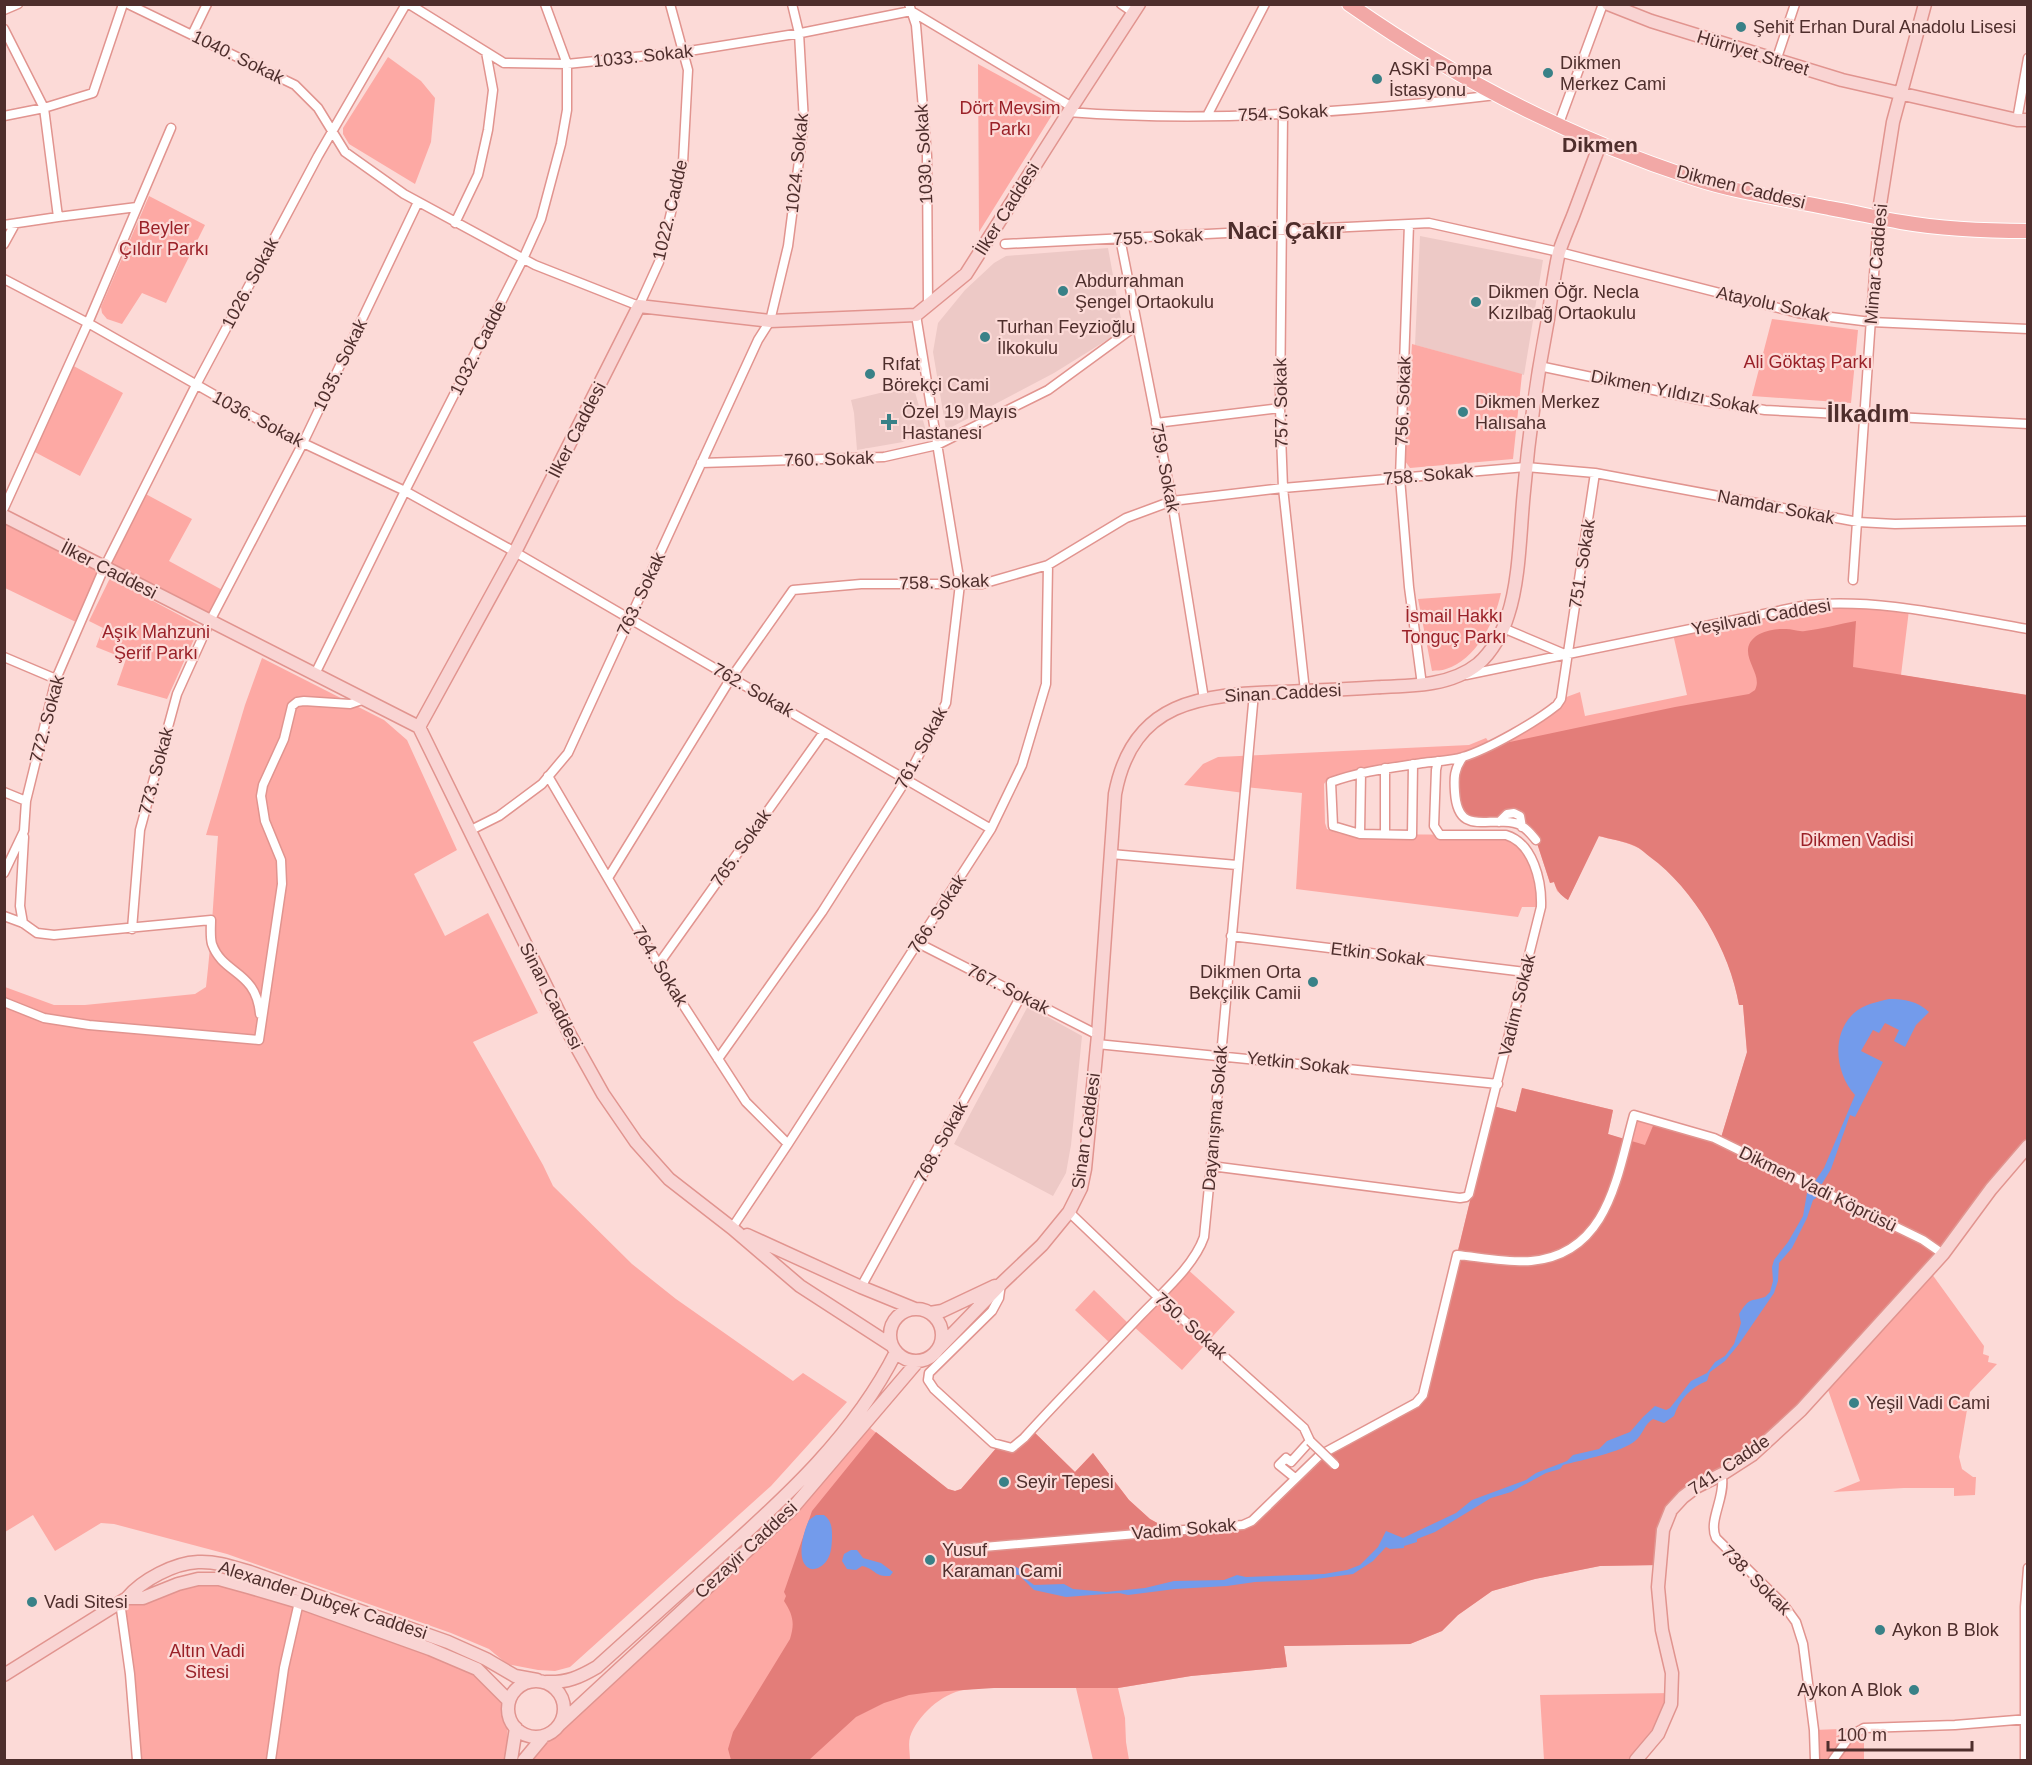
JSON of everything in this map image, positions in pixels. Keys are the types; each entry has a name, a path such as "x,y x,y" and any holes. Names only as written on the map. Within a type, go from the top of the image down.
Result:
{"main road":[{"name":"Dikmen Caddesi","path":"1349,4 1392,35 1497,95 1558,126 1698,180 1744,192 1902,222 1974,230 2028,231"},
{"name":"Hürriyet Street","path":"1608,4 1651,21 1842,80 2022,120"},
{"name":"Mimar Caddesi","path":"1878,217 1900,93 1925,4"},
{"name":"İlker Caddesi","path":"916,315 966,274 1137,9"},
{"name":"Sinan Caddesi","path":"938,1349 1042,1245 1076,1202 1081,1188 1098,1040 1115,794 1121,768 1140,734 1156,719 1187,704 1204,699 1254,693 1422,684 1460,676 1489,653 1503,628 1509,614 1515,581 1539,366 1559,252 1600,144"},
{"name":"İlker Caddesi","path":"4,516 419,728 515,552 639,306"},
{"path":"639,306 770,321 916,315"},
{"name":"Sinan Caddesi","path":"419,728 566,1026 603,1094 636,1142 669,1179 732,1228 800,1286 894,1348"},
{"name":"741. Cadde","path":"1636,1761 1658,1734 1671,1704 1672,1673 1659,1610 1659,1565 1663,1530 1671,1510 1683,1497 1752,1455 1801,1410 1943,1254 1991,1189 2028,1146"},
{"name":"Sinan Caddesi","path":"732,1228 915,1309"},
{"name":"Sinan Caddesi","path":"930,1313 942,1311 1002,1283"},
{"path":"915,1309 930,1313 941,1325 942,1342 926,1360 909,1360 894,1348 891,1328 894,1321 906,1310 915,1309"},
{"name":"Cezayir Caddesi","path":"560,1724 791,1510 858,1425 883,1378 894,1348"},
{"name":"Cezayir Caddesi","path":"542,1681 563,1682 578,1678 597,1667 783,1500 918,1361"},
{"name":"Alexander Dubçek Caddesi","path":"124,1600 137,1587 172,1569 196,1562 225,1564 448,1642 486,1659 514,1676 542,1681"},
{"name":"Alexander Dubçek Caddesi","path":"124,1600 143,1598 170,1586 198,1579 219,1579 299,1602 430,1649 477,1669 509,1701"},
{"path":"4,1675 124,1600"},
{"path":"528,1681 542,1681 554,1686 564,1701 565,1710 560,1724 551,1733 532,1737 523,1734 510,1720 509,1701 519,1686 528,1681"},
{"path":"511,1761 516,1728"},
{"path":"524,1761 544,1736"}],"street":[{"path":"4,10 18,4"},
{"path":"4,116 45,108 93,93 123,4"},
{"name":"1040. Sokak","path":"128,4 295,85 318,108 345,152 404,194 524,259 639,306"},
{"path":"192,35 207,4"},
{"name":"1033. Sokak","path":"408,4 504,63 567,64 683,52 800,33 910,8"},
{"name":"1026. Sokak","path":"104,568 196,385 332,130 408,4"},
{"name":"1032. Cadde","path":"315,674 405,491 524,259 541,219 561,144 567,110 567,64 545,4"},
{"name":"1022. Cadde","path":"639,306 659,262 683,163 688,70 670,4"},
{"name":"1024. Sokak","path":"770,321 788,246 804,122 800,33 792,4"},
{"path":"1120,4 1137,9"},
{"path":"1207,116 1265,4"},
{"path":"1558,126 1603,4"},
{"path":"1776,61 1795,4"},
{"path":"910,8 1070,110"},
{"name":"1030. Sokak","path":"910,8 916,25 927,156 928,306"},
{"path":"4,29 45,108 58,217"},
{"path":"455,223 478,175 488,130 493,90 486,52"},
{"path":"2022,120 2028,58"},
{"name":"754. Sokak","path":"1070,110 1124,116 1283,114 1408,106 1497,95"},
{"name":"757. Sokak","path":"1283,114 1280,408 1283,488 1305,691"},
{"path":"4,508 88,323 171,128"},
{"name":"1035. Sokak","path":"210,621 303,443 418,202"},
{"path":"4,225 137,207"},
{"name":"Mimar Caddesi","path":"1853,580 1878,217"},
{"name":"755. Sokak","path":"1005,244 1429,223 1559,252"},
{"path":"4,244 15,224"},
{"name":"756. Sokak","path":"1409,224 1400,478 1409,587 1422,684"},
{"name":"759. Sokak","path":"1120,238 1172,501 1204,699"},
{"name":"Atayolu Sokak","path":"1559,252 1798,313 1871,322 2028,329"},
{"name":"1036. Sokak","path":"4,279 88,323 303,443 405,491 515,552"},
{"name":"761. Sokak","path":"718,1059 822,912 906,780 946,703 960,584 916,315"},
{"name":"763. Sokak","path":"469,831 499,816 542,784 568,753 758,340 770,321"},
{"name":"760. Sokak","path":"701,463 884,457 937,445 1048,390 1137,325"},
{"name":"Dikmen Yıldızı Sokak","path":"1539,366 1706,401 1765,410 2028,424"},
{"path":"1156,423 1280,408"},
{"name":"758. Sokak","path":"608,878 731,678 793,590 861,584 982,584 1048,565 1126,518 1172,501 1283,488 1526,467"},
{"name":"Namdar Sokak","path":"1526,467 1596,473 1858,522 1895,524 2028,521"},
{"name":"751. Sokak","path":"1360,834 1332,826 1331,782 1360,772 1462,757 1491,746 1557,705 1561,699 1596,473"},
{"name":"762. Sokak","path":"515,552 991,829"},
{"name":"766. Sokak","path":"732,1228 991,829 1022,765 1046,684 1048,565"},
{"name":"772. Sokak","path":"4,873 24,831 26,801 56,679 104,568"},
{"name":"Yeşilvadi Caddesi","path":"1460,676 1807,605 1833,603 1883,605 2028,629"},
{"name":"773. Sokak","path":"132,929 140,830 177,694 210,621"},
{"path":"1503,628 1568,655"},
{"path":"4,657 56,679"},
{"name":"Dayanışma Sokak","path":"1002,1283 997,1304 992,1311 929,1373 928,1380 934,1389 993,1443 1012,1448 1158,1297 1194,1257 1200,1246 1211,1166 1254,693"},
{"path":"4,1002 44,1018 89,1025 259,1040 282,884 280,860 265,821 262,806 263,785 284,739 292,706 304,701 350,704 365,699"},
{"name":"765. Sokak","path":"658,965 824,732"},
{"path":"1462,757 1453,776 1458,810 1462,816 1471,822 1499,822 1507,814 1514,813 1520,816 1522,827 1536,840"},
{"name":"Vadim Sokak","path":"1211,1166 1466,1197 1471,1187 1542,900 1534,865 1527,849 1515,838 1506,835 1440,835 1434,826 1438,761"},
{"path":"1360,772 1360,834 1412,834 1413,764"},
{"path":"1385,768 1386,834"},
{"name":"764. Sokak","path":"548,776 658,965 746,1102 788,1144"},
{"path":"4,792 26,801"},
{"path":"23,923 20,906 24,831"},
{"path":"1111,854 1237,865"},
{"path":"4,916 23,923 37,933 54,935 211,920 211,942 217,954 252,986 260,1005 261,1024"},
{"name":"Etkin Sokak","path":"1231,936 1525,972"},
{"name":"767. Sokak","path":"918,943 1021,996 1098,1040"},
{"name":"768. Sokak","path":"861,1287 1021,996"},
{"name":"Yetkin Sokak","path":"1098,1040 1497,1084"},
{"name":"Dikmen Vadi Köprüsü","path":"1457,1255 1530,1262 1552,1257 1571,1249 1587,1236 1608,1206 1634,1115 1713,1138 1923,1240 1943,1254"},
{"name":"750. Sokak","path":"1069,1212 1158,1297 1304,1428 1310,1441 1335,1465"},
{"name":"Vadim Sokak","path":"972,1548 1243,1525 1252,1521 1320,1455 1416,1403 1423,1395 1457,1255"},
{"path":"1295,1478 1279,1465 1286,1458 1291,1462 1310,1441"},
{"name":"738. Sokak","path":"1719,1474 1723,1485 1719,1508 1713,1523 1716,1538 1783,1604 1792,1614 1800,1631 1814,1730 1815,1761"},
{"path":"2025,1761 2025,1607 2028,1568"},
{"path":"124,1600 137,1761"},
{"path":"271,1761 284,1668 299,1602"},
{"path":"1833,1761 1850,1736 1863,1728 1956,1725 2026,1719"}],"shaded area":[{"name":"Dikmen Öğr. Necla Kızılbağ Ortaokulu","path":"1420,236 1543,260 1524,375 1415,345"},
{"path":"1108,248 1121,319 1120,332 1054,373 946,430 933,352 938,323 965,290 994,263 1006,256"},
{"name":"Özel 19 Mayıs Hastanesi","path":"913,385 926,431 903,442 857,450 851,400"},
{"path":"1028,1006 1082,1036 1066,1173 1053,1196 954,1144"}],"green space":[{"path":"388,57 421,81 435,98 431,142 415,184 349,144 343,134 343,128"},
{"name":"Dört Mevsim Parkı","path":"978,64 1057,107 979,232"},
{"name":"Beyler Çıldır Parkı","path":"149,196 205,225 166,303 142,293 122,324 107,319 101,307"},
{"name":"Ali Göktaş Parkı","path":"1772,319 1858,330 1851,403 1752,396"},
{"name":"Dikmen Merkez Halısaha","path":"1412,344 1522,374 1513,459 1410,468 1405,461"},
{"path":"70,364 123,393 80,476 31,450"},
{"path":"142,492 192,519 169,561 226,592 210,621 104,568"},
{"path":"4,522 104,568 80,624 5,588"},
{"name":"Aşık Mahzuni Şerif Parkı","path":"110,578 200,626 167,699 117,685 126,659 96,647 103,628 89,621"},
{"name":"İsmail Hakkı Tonguç Parkı","path":"1501,593 1489,627 1475,648 1457,664 1444,670 1432,671 1418,599"},
{"name":"Dikmen Vadisi","path":"1807,605 1909,610 1901,675 2027,695 1929,1270 1984,1346 1983,1354 1989,1356 1988,1362 1997,1364 1970,1392 1959,1457 1962,1469 1976,1477 1975,1495 1954,1496 1954,1488 1833,1492 1860,1481 1826,1384 1676,1503 1659,1565 1600,1566 1535,1579 1492,1591 1458,1615 1442,1631 1410,1644 1284,1646 1287,1667 1191,1676 1118,1688 1125,1718 1129,1760 1093,1760 1076,1688 1006,1687 956,1692 931,1707 913,1729 909,1740 910,1760 524,1760 544,1736 558,1726 791,1510 865,1424 948,1489 955,1491 961,1489 998,1446 1012,1448 1032,1430 1075,1472 1093,1453 1129,1500 1150,1519 1170,1530 1243,1525 1423,1395 1493,1106 1516,1112 1522,1088 1613,1110 1608,1134 1626,1140 1634,1115 1720,1141 1747,1053 1743,1005 1739,1005 1727,963 1708,922 1681,885 1640,849 1598,836 1568,900 1557,891 1554,882 1550,883 1536,840 1462,757 1329,777 1324,784 1327,829 1341,834 1506,835 1527,849 1541,907 1522,907 1518,917 1296,889 1302,793 1245,787 1244,793 1184,785 1203,764 1218,757 1469,745 1486,738 1491,745 1561,699 1580,692 1585,716 1687,695 1673,634"},
{"name":"Dikmen Vadisi","path":"1856,621 1853,667 2027,695 2027,1146 1943,1254 1766,1443 1676,1503 1659,1565 1600,1566 1535,1579 1492,1591 1458,1615 1442,1631 1410,1644 1284,1646 1287,1667 1191,1676 1118,1688 994,1688 909,1695 884,1703 856,1717 809,1760 731,1760 728,1749 733,1732 790,1639 792,1619 784,1601 786,1596 784,1592 812,1511 876,1432 948,1489 955,1491 961,1489 998,1446 1012,1448 1032,1430 1075,1472 1093,1453 1129,1500 1150,1519 1170,1530 1243,1525 1305,1468 1423,1395 1493,1106 1516,1112 1522,1088 1613,1110 1608,1134 1645,1145 1655,1121 1720,1141 1747,1052 1743,1005 1739,1005 1734,984 1718,943 1695,904 1666,870 1641,849 1599,836 1568,900 1559,892 1554,882 1550,883 1536,840 1527,830 1462,816 1453,775 1463,757 1491,746 1675,707 1749,694 1755,690 1757,680 1748,649 1757,635 1774,629 1805,631"},
{"path":"262,658 384,720 407,740 457,850 414,874 445,936 488,913 538,1013 473,1042 553,1186 632,1264 676,1299 793,1381 803,1373 847,1402 771,1486 570,1667 555,1671 507,1664 489,1649 451,1633 227,1554 114,1524 101,1523 55,1551 33,1515 5,1532 5,987 54,1005 85,1005 195,994 206,987 218,836 206,835 245,705"},
{"path":"1185,1267 1235,1312 1182,1370 1132,1325"},
{"path":"1094,1290 1131,1326 1112,1345 1075,1310"},
{"name":"Altın Vadi Sitesi","path":"219,1579 430,1649 495,1686 508,1710 507,1760 137,1760 120,1602"},
{"path":"1672,1693 1671,1704 1636,1760 1544,1760 1540,1695"},
{"path":"1864,1728 1864,1760 1815,1760 1814,1730"}],"water":[{"path":"1889,999 1910,1001 1929,1012 1916,1025 1905,1047 1894,1041 1899,1030 1885,1023 1879,1033 1873,1030 1861,1051 1883,1062 1855,1117 1850,1115 1831,1169 1813,1200 1792,1248 1779,1263 1778,1281 1774,1293 1725,1361 1710,1372 1707,1381 1686,1395 1674,1416 1664,1423 1653,1419 1638,1439 1629,1445 1563,1465 1560,1469 1546,1473 1511,1492 1491,1498 1404,1548 1386,1547 1373,1561 1353,1574 1309,1580 1255,1582 1128,1595 1119,1593 1066,1597 1034,1590 1019,1575 1004,1575 997,1568 1014,1566 1020,1569 1026,1579 1034,1585 1064,1584 1073,1589 1106,1592 1145,1588 1174,1581 1224,1580 1237,1575 1246,1577 1324,1574 1347,1570 1360,1565 1378,1547 1386,1531 1403,1538 1456,1513 1472,1500 1526,1480 1536,1473 1567,1461 1573,1455 1599,1449 1607,1441 1630,1432 1655,1406 1666,1410 1670,1408 1691,1381 1707,1373 1734,1344 1741,1323 1739,1314 1745,1305 1750,1301 1765,1297 1770,1292 1774,1260 1803,1216 1807,1193 1824,1168 1855,1095 1843,1076 1840,1065 1838,1054 1842,1032 1854,1013 1862,1007"},
{"path":"816,1515 824,1515 830,1521 832,1545 826,1562 812,1569 802,1559 802,1545 809,1520"},
{"path":"857,1550 863,1558 881,1563 893,1572 890,1576 885,1576 862,1566 856,1570 847,1569 842,1561 844,1554"}],"place":[{"name":"Şehit Erhan Dural Anadolu Lisesi","path":"1741,27"},
{"name":"Dikmen Merkez Cami","path":"1548,73"},
{"name":"ASKİ Pompa İstasyonu","path":"1377,79"},
{"name":"Abdurrahman Şengel Ortaokulu","path":"1063,291"},
{"name":"Dikmen Öğr. Necla Kızılbağ Ortaokulu","path":"1476,302"},
{"name":"Turhan Feyzioğlu İlkokulu","path":"985,337"},
{"name":"Rıfat Börekçi Cami","path":"870,374"},
{"name":"Dikmen Merkez Halısaha","path":"1463,412"},
{"name":"Özel 19 Mayıs Hastanesi","path":"889,422"},
{"name":"Dikmen Orta Bekçilik Camii","path":"1313,982"},
{"name":"Yeşil Vadi Cami","path":"1854,1403"},
{"name":"Seyir Tepesi","path":"1004,1482"},
{"name":"Yusuf Karaman Cami","path":"930,1560"},
{"name":"Vadi Sitesi","path":"32,1602"},
{"name":"Aykon B Blok","path":"1880,1630"},
{"name":"Aykon A Blok","path":"1914,1690"}],"district":[{"name":"Dikmen","path":"1600,144"},
{"name":"Naci Çakır","path":"1286,230"},
{"name":"İlkadım","path":"1868,413"}]}
